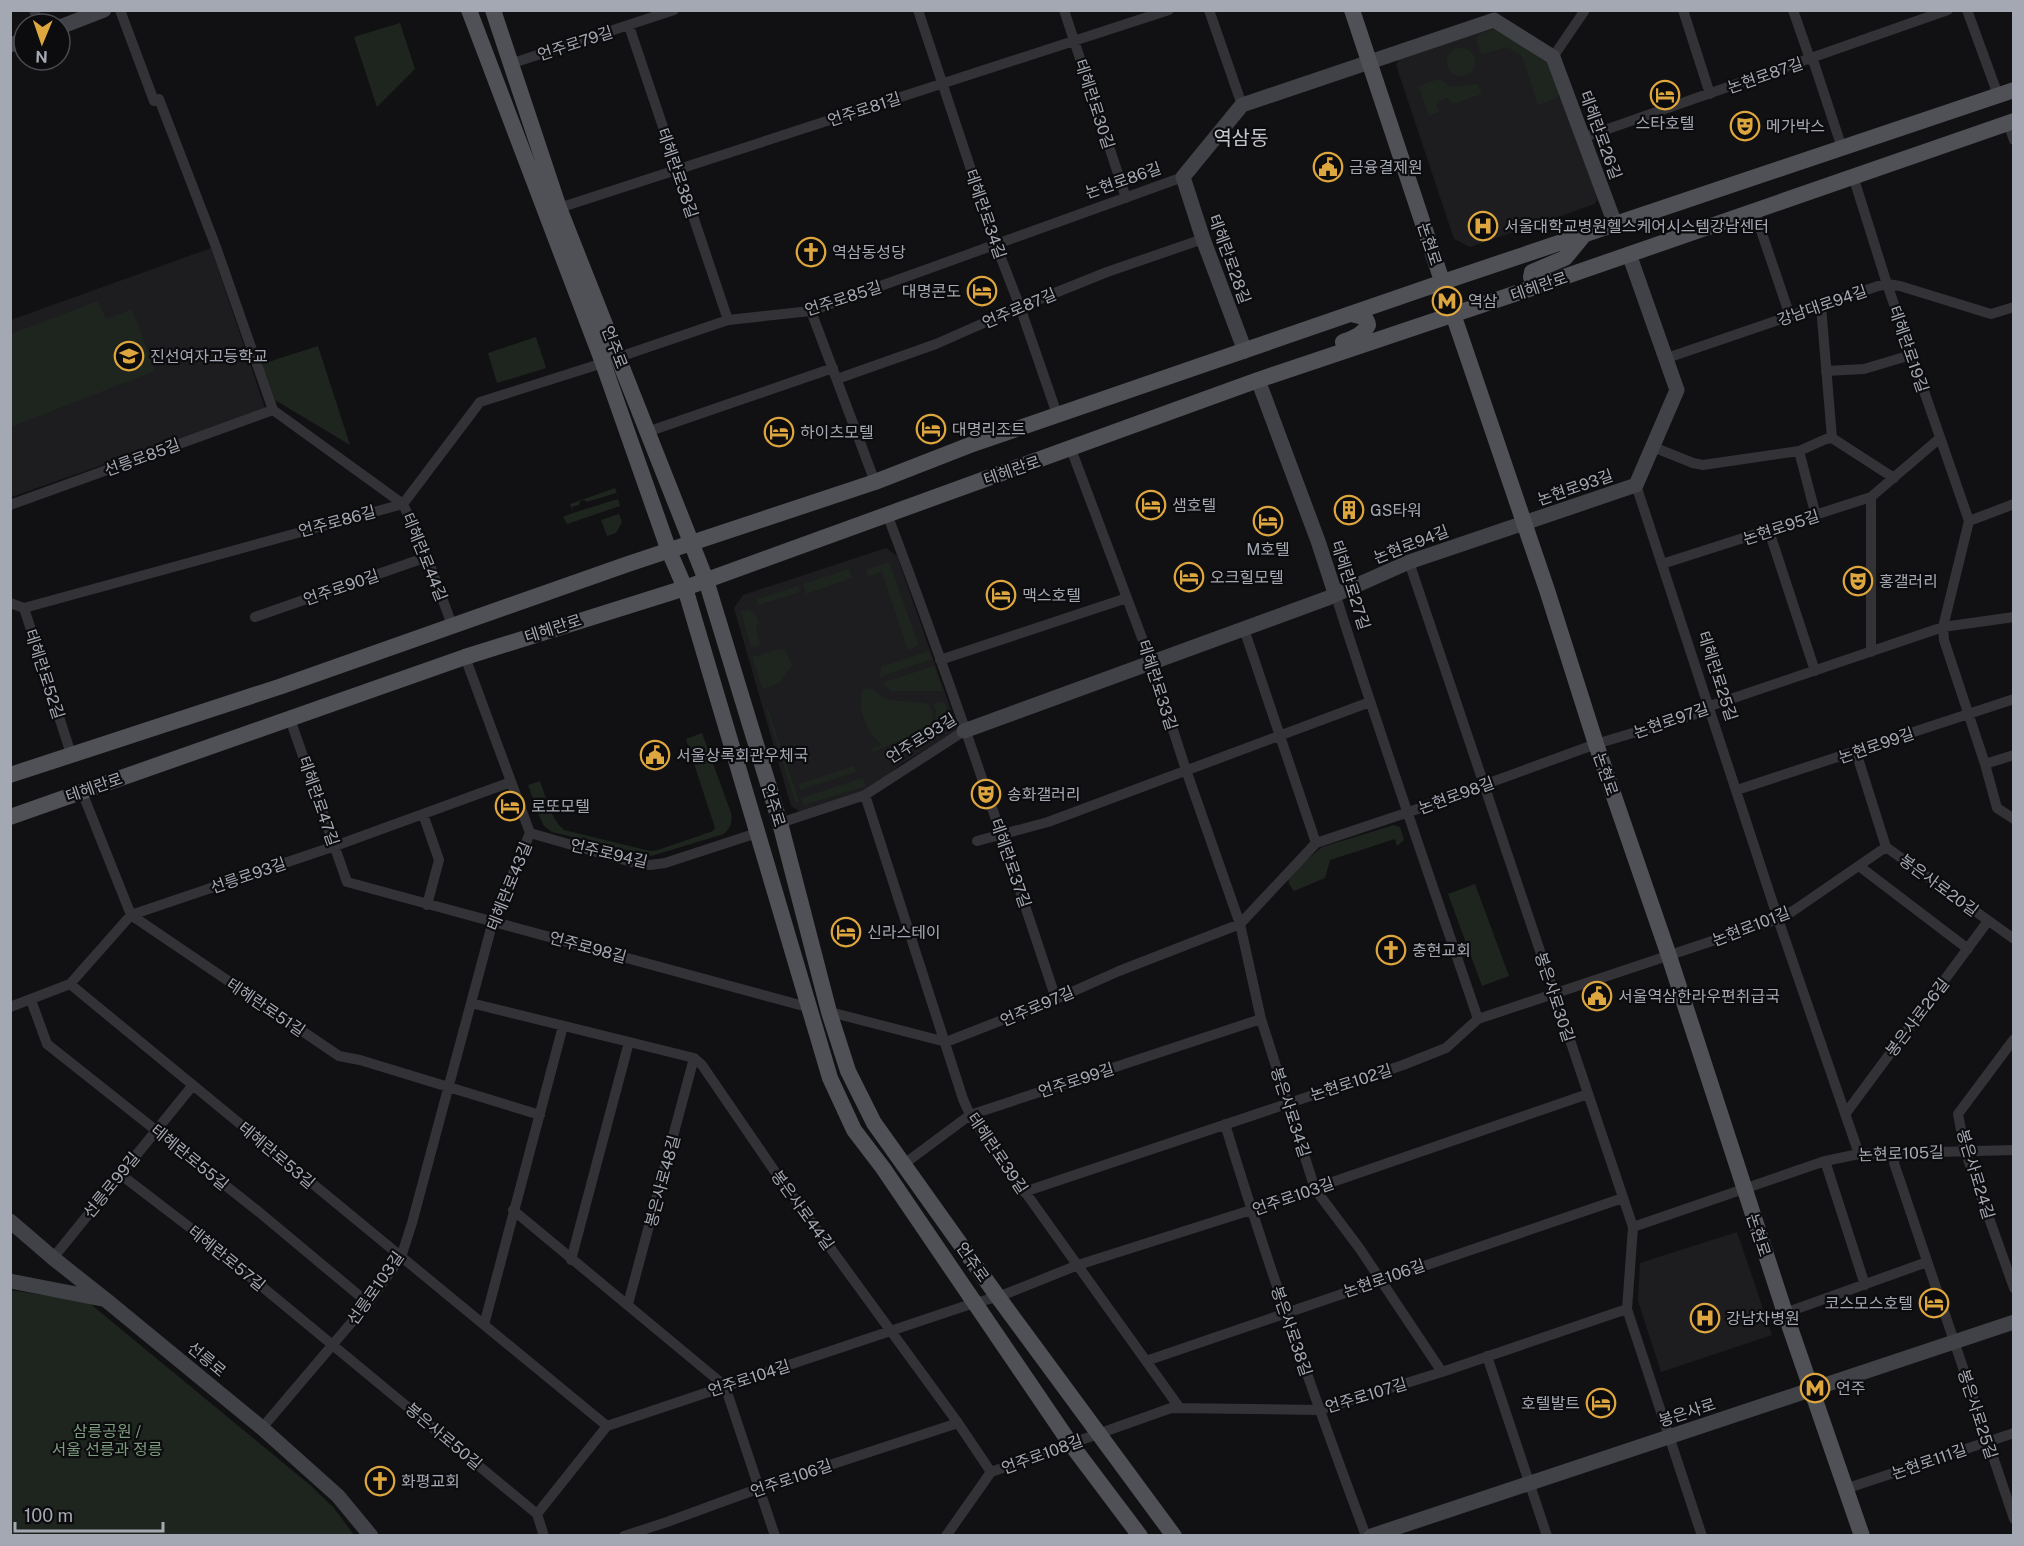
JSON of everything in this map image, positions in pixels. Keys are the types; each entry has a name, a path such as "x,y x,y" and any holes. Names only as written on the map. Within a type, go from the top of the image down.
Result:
{"main road":[{"name":"언주로","path":"469,10 611,360 647,432 706,580 780,823 829,1012 848,1071 874,1123 998,1297 1174,1536"},
{"name":"언주로","path":"493,10 611,360 669,551 685,588 807,1007 830,1078 854,1130 884,1168 1070,1443 1140,1536"},
{"name":"논현로","path":"1352,10 1596,744 1669,956 1785,1313 1862,1536"},
{"name":"테헤란로","path":"10,775 279,687 452,625 875,482 970,446 1443,282 2006,93"},
{"name":"테헤란로","path":"10,817 465,657 685,588 1258,380 1629,255 2011,122"},
{"path":"1535,287 1531,277 1532,272 1565,258 1584,235"},
{"path":"1301,365 1307,357 1317,351 1356,337 1365,331 1368,325 1367,320 1351,314"}],"street":[{"path":"72,22 104,10"},
{"path":"120,10 216,247 273,410"},
{"name":"언주로79길","path":"510,64 674,10"},
{"name":"테헤란로34길","path":"918,10 996,245 1058,417"},
{"name":"테헤란로30길","path":"1064,10 1126,198"},
{"name":"언주로81길","path":"559,208 1169,10"},
{"path":"1209,10 1242,105 1370,62 1498,15 1553,57 1585,10"},
{"path":"1683,10 1710,94"},
{"path":"1793,10 1810,59 1814,63 1842,148"},
{"name":"논현로87길","path":"1582,138 1948,10"},
{"path":"1967,10 2006,93"},
{"name":"테헤란로38길","path":"629,26 728,320"},
{"name":"테헤란로26길","path":"1553,57 1615,224"},
{"name":"논현로86길","path":"996,245 1183,177 1242,105"},
{"path":"2011,122 2013,140"},
{"name":"테헤란로19길","path":"1853,176 1887,285 1969,520"},
{"name":"테헤란로28길","path":"1183,177 1203,239 1245,351"},
{"path":"1754,210 1790,316"},
{"name":"언주로87길","path":"837,380 936,344 1107,272 1203,239"},
{"name":"언주로85길","path":"611,360 728,320 811,311 996,245"},
{"path":"1629,255 1677,390 1636,485"},
{"name":"강남대로94길","path":"1667,358 1887,285 1920,292 1991,314 2013,307"},
{"path":"1821,306 1832,438"},
{"path":"811,311 875,482"},
{"path":"1826,371 1864,369 1911,355"},
{"path":"403,504 480,402 611,360"},
{"path":"647,432 833,368"},
{"name":"테헤란로27길","path":"1258,380 1315,531 1370,702 1478,1019"},
{"name":"선릉로85길","path":"10,504 273,410"},
{"name":"테헤란로44길","path":"273,410 403,504 427,557 452,625"},
{"path":"1653,447 1703,465 1799,451 1832,438 1894,478"},
{"name":"논현로95길","path":"1662,564 1870,497 1940,438"},
{"name":"테헤란로33길","path":"1071,449 1151,663 1185,770 1240,924"},
{"path":"1799,451 1816,516"},
{"name":"논현로93길","path":"1524,523 1636,485"},
{"name":"테헤란로25길","path":"1636,485 1778,919"},
{"path":"1870,497 1871,652"},
{"name":"언주로86길","path":"24,608 403,504"},
{"path":"2013,504 1969,520 1943,627 1944,640 1969,713 1997,808 2009,810 2013,819"},
{"name":"테헤란로37길","path":"888,514 1002,836 1056,999"},
{"name":"논현로94길","path":"1151,663 1328,598 1409,562 1524,523"},
{"path":"1770,531 1815,671"},
{"name":"언주로90길","path":"255,617 427,557"},
{"name":"봉은사로30길","path":"1409,562 1633,1227 1627,1309 1701,1535"},
{"path":"940,660 1127,598"},
{"name":"테헤란로52길","path":"10,603 24,608 70,754"},
{"name":"논현로97길","path":"1596,744 1693,715 1710,706 1943,627 2013,617"},
{"path":"1244,628 1316,843"},
{"name":"테헤란로43길","path":"448,1086 493,921 530,833 465,657"},
{"name":"언주로93길","path":"780,823 865,795 964,731 1151,663"},
{"name":"논현로99길","path":"1737,790 2013,699"},
{"path":"977,841 1048,822 1370,702"},
{"name":"테헤란로47길","path":"290,719 347,882"},
{"name":"논현로98길","path":"1240,924 1316,843 1596,744"},
{"name":"봉은사로20길","path":"1856,752 1886,847 1914,865 2013,939"},
{"path":"1985,764 2013,755"},
{"name":"선릉로93길","path":"130,915 335,846 511,782"},
{"path":"10,1007 70,984 130,915 82,792"},
{"name":"테헤란로39길","path":"865,795 970,1115 1179,1407"},
{"path":"423,814 439,860 427,905"},
{"name":"언주로94길","path":"530,833 635,863 650,865 665,863 757,833"},
{"name":"논현로101길","path":"1669,956 1778,919 1886,847"},
{"path":"1859,866 1968,948"},
{"name":"언주로98길","path":"347,882 829,1012"},
{"name":"테헤란로51길","path":"130,915 339,1056 448,1086 540,1115"},
{"path":"1778,919 1846,1113 1858,1154"},
{"name":"봉은사로26길","path":"1846,1113 1988,921"},
{"name":"언주로97길","path":"946,1042 1240,924"},
{"name":"봉은사로34길","path":"1240,924 1261,1019 1315,1189 1360,1249 1442,1372"},
{"name":"논현로102길","path":"1024,1192 1403,1065 1446,1048 1478,1019 1669,956"},
{"name":"테헤란로53길","path":"70,984 607,1426"},
{"name":"테헤란로55길","path":"31,1000 47,1044 368,1303"},
{"path":"471,1003 694,1058"},
{"path":"829,1012 946,1042"},
{"name":"언주로99길","path":"904,1164 970,1115 1261,1019"},
{"path":"484,1325 563,1026"},
{"name":"봉은사로24길","path":"2013,1039 1958,1114 1965,1151 2013,1288"},
{"path":"571,1260 629,1041"},
{"name":"봉은사로48길","path":"628,1304 694,1058"},
{"name":"봉은사로44길","path":"694,1058 702,1065 785,1186 992,1472"},
{"name":"선릉로99길","path":"53,1258 193,1085"},
{"name":"선릉로103길","path":"262,1428 368,1303 401,1257 448,1086"},
{"name":"언주로103길","path":"998,1297 1078,1265 1315,1189 1588,1094"},
{"name":"봉은사로38길","path":"1226,1124 1251,1210 1319,1410 1366,1536"},
{"name":"논현로105길","path":"1744,1189 1825,1161 1858,1154 2013,1150"},
{"path":"1896,1152 1894,1163 1955,1342"},
{"path":"1825,1161 1865,1285"},
{"name":"테헤란로57길","path":"120,1174 197,1233 333,1344"},
{"path":"1633,1227 1744,1189"},
{"name":"논현로106길","path":"1146,1361 1623,1198"},
{"path":"513,1210 725,1386 775,1536"},
{"name":"선릉로","path":"10,1221 262,1428 338,1496 371,1536"},
{"path":"1785,1313 1927,1262"},
{"path":"10,1281 106,1300"},
{"name":"언주로104길","path":"607,1426 974,1303 998,1297"},
{"name":"언주로107길","path":"1098,1433 1179,1407 1319,1410 1442,1372 1627,1309"},
{"name":"봉은사로","path":"1371,1536 2013,1322"},
{"name":"봉은사로25길","path":"1955,1342 2013,1519"},
{"name":"봉은사로50길","path":"333,1344 537,1514"},
{"path":"1487,1356 1547,1536"},
{"name":"언주로106길","path":"624,1536 760,1488 958,1423"},
{"path":"544,1536 537,1514 607,1426"},
{"name":"언주로108길","path":"946,1536 992,1472 1098,1433"},
{"name":"논현로111길","path":"1845,1489 2013,1433"}],"shaded area":[{"path":"1496,25 1549,58 1600,194 1595,204 1470,247 1454,239 1396,65 1400,57"},
{"name":"진선여자고등학교","path":"211,248 265,408 11,497 11,320"},
{"path":"886,548 897,556 957,727 953,733 901,764 873,787 801,812 791,806 734,608 743,595"},
{"name":"강남차병원","path":"1737,1232 1772,1335 1661,1372 1638,1301 1640,1263"}],"green space":[{"path":"400,23 415,69 377,107 354,37"},
{"path":"1494,29 1547,60 1559,93 1557,98 1538,105 1522,56 1507,47 1484,54 1480,52 1477,42 1478,35"},
{"path":"1461,48 1471,52 1475,62 1471,72 1461,76 1451,72 1447,62 1451,52"},
{"path":"1439,79 1451,87 1478,84 1482,94 1452,104 1448,98 1438,101 1436,104 1439,112 1429,116 1418,86"},
{"path":"98,301 106,319 132,309 155,371 11,427 11,334"},
{"path":"536,337 546,368 497,383 488,353"},
{"path":"318,346 350,445 275,400 262,364"},
{"path":"615,488 620,506 567,524 563,517 573,513 570,504","holes":["616,493 618,499 573,513 572,507 579,505 580,501 587,502"]},
{"path":"619,514 622,522 616,533 607,536 601,520"},
{"path":"890,564 918,644 908,650 882,572 868,576 866,570"},
{"path":"849,569 852,578 806,594 803,584"},
{"path":"798,586 800,592 758,605 757,599"},
{"path":"748,609 759,621 756,629 760,645 751,647 741,611"},
{"path":"779,649 785,650 792,665 779,683 763,689 752,657"},
{"path":"929,651 932,659 880,677 881,667"},
{"path":"934,666 943,691 891,691 882,683"},
{"path":"869,688 888,700 926,703 933,713 931,724 926,730 873,752 872,748 880,746 881,743 867,726 861,704 863,690"},
{"path":"941,702 945,704 951,724 949,728 935,719 936,711 933,704"},
{"path":"768,709 799,801 796,804 766,710"},
{"path":"935,723 946,729 945,731 896,758 894,756 895,746 927,733"},
{"path":"702,733 731,813 732,820 724,834 651,856 552,832 544,826 528,785 540,781 552,814 564,830 650,851 713,831 715,828 686,739"},
{"path":"854,766 856,772 800,790 799,784"},
{"path":"863,778 866,786 804,805 801,798"},
{"path":"1394,825 1400,827 1404,840 1397,846 1395,839 1330,860 1325,878 1294,891 1289,884 1288,876 1322,847"},
{"path":"1475,884 1509,976 1482,986 1448,894"},
{"name":"삼릉공원 / 서울 선릉과 정릉","path":"10,1290 88,1302 310,1485 334,1508 354,1535 11,1535"}],"place":[{"name":"스타호텔","path":"1665,95"},
{"name":"메가박스","path":"1745,126"},
{"name":"금융결제원","path":"1328,167"},
{"name":"서울대학교병원헬스케어시스템강남센터","path":"1483,226"},
{"name":"역삼동성당","path":"811,252"},
{"name":"대명콘도","path":"982,291"},
{"name":"역삼","path":"1447,301"},
{"name":"진선여자고등학교","path":"129,356"},
{"name":"대명리조트","path":"931,429"},
{"name":"하이츠모텔","path":"779,432"},
{"name":"샘호텔","path":"1151,505"},
{"name":"GS타워","path":"1349,510"},
{"name":"M호텔","path":"1268,521"},
{"name":"오크힐모텔","path":"1189,577"},
{"name":"홍갤러리","path":"1858,581"},
{"name":"맥스호텔","path":"1001,595"},
{"name":"서울상록회관우체국","path":"655,755"},
{"name":"송화갤러리","path":"986,794"},
{"name":"로또모텔","path":"510,806"},
{"name":"신라스테이","path":"846,932"},
{"name":"충현교회","path":"1391,950"},
{"name":"서울역삼한라우편취급국","path":"1597,996"},
{"name":"코스모스호텔","path":"1934,1303"},
{"name":"강남차병원","path":"1705,1318"},
{"name":"언주","path":"1815,1388"},
{"name":"호텔발트","path":"1601,1403"},
{"name":"화평교회","path":"380,1481"}],"district":[{"name":"역삼동","path":"1241,138"}]}
